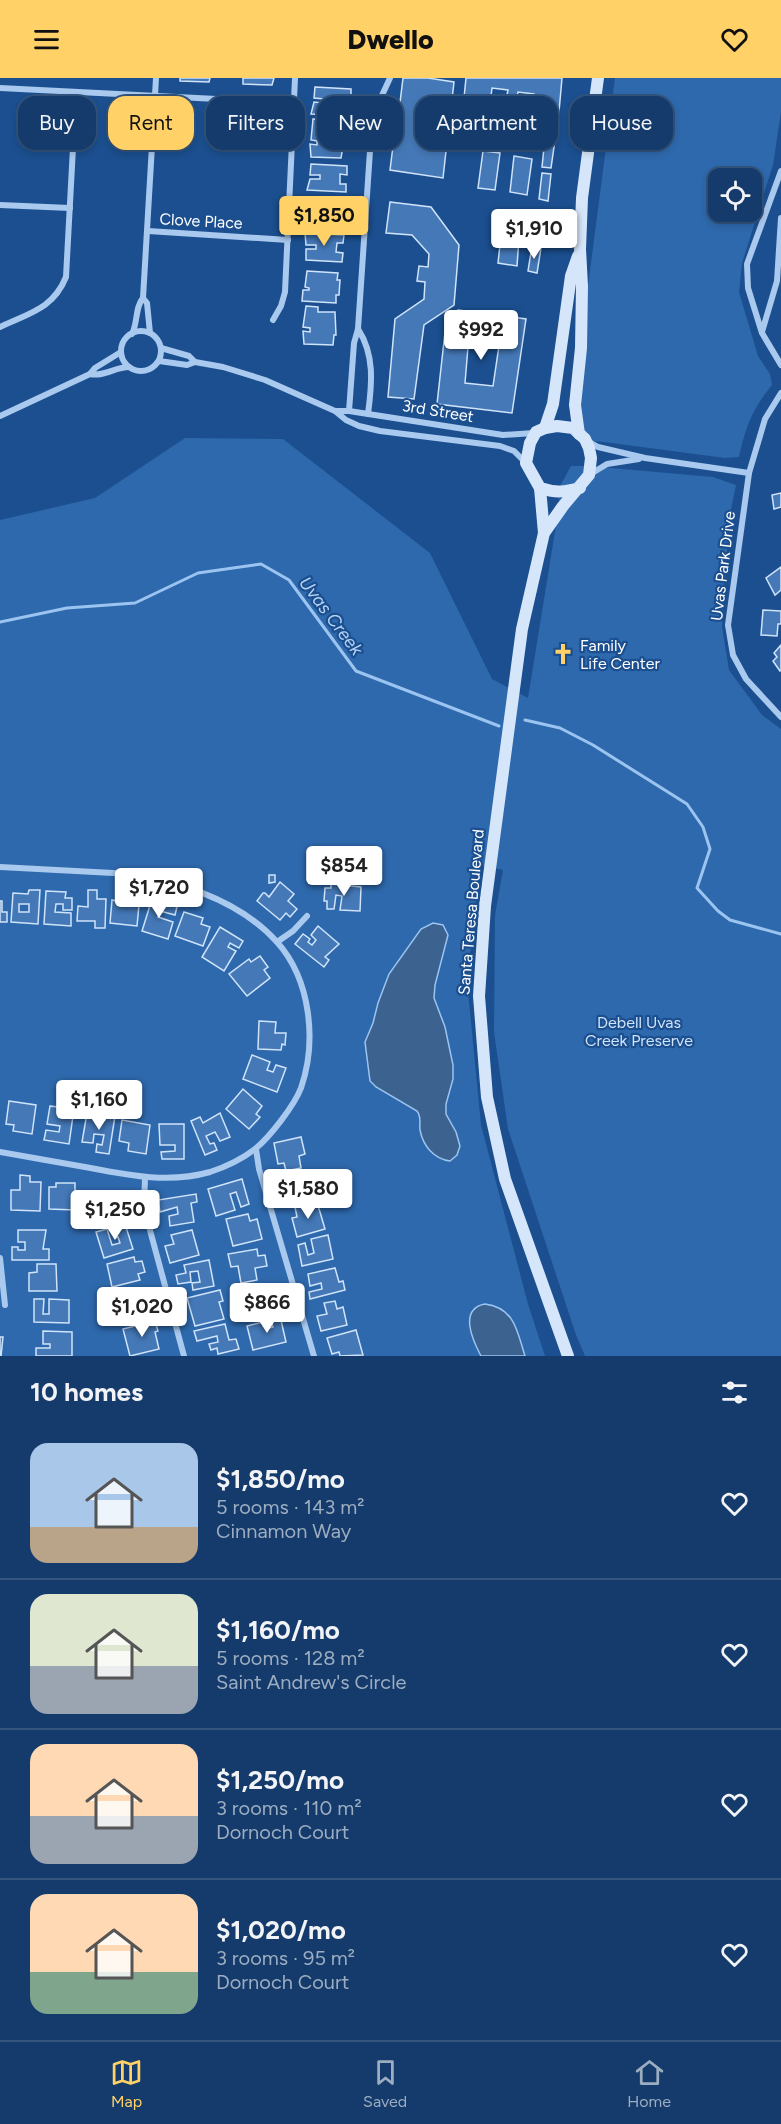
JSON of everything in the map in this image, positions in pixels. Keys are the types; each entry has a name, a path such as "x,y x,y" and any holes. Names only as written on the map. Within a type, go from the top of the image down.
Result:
{"main road":[{"path":"580,249 571,276 554,404 526,453 525,463 540,488 563,492 580,488 589,475 591,458 582,437 575,405 581,348 582,198 598,78"},
{"path":"540,430 557,426 573,428 582,437"},
{"name":"Santa Teresa Boulevard","path":"540,488 544,533 517,652 485,906 479,996 487,1097 505,1179 568,1356"},
{"name":"Santa Teresa Boulevard","path":"544,533 561,508 580,488"}],"street":[{"path":"0,88 155,96 156,78"},
{"path":"294,96 295,78"},
{"path":"349,411 354,343 358,329 371,136 378,104 390,78"},
{"path":"0,327 45,306 60,291 66,277 76,92"},
{"path":"132,334 137,321 139,303 143,298 152,150"},
{"path":"273,320 281,306 285,292 292,150"},
{"path":"781,171 747,264 748,288 762,333 781,365"},
{"path":"0,205 70,208"},
{"path":"762,333 777,281 781,218"},
{"name":"Clove Place","path":"148,231 288,240"},
{"path":"143,298 147,303 150,333"},
{"path":"358,329 367,342 371,369 368,414"},
{"path":"90,374 98,376 118,368 129,367 143,371 149,370 159,361 161,348 159,342 150,333 132,334 125,339 121,352 129,367"},
{"name":"3rd Street","path":"161,348 189,356 195,362 245,373 335,411 346,420 359,426 380,431 500,446 514,452 525,463"},
{"path":"0,416 90,374 95,368 121,352"},
{"name":"3rd Street","path":"159,361 187,365 195,362"},
{"name":"Uvas Park Drive","path":"781,393 765,419 750,473 728,625 733,655 746,679 781,717"},
{"name":"3rd Street","path":"335,411 349,411 503,435 540,430"},
{"path":"582,437 598,447 645,458 750,473"},
{"path":"589,475 607,464 645,458"},
{"path":"0,867 132,874 168,881 242,912 277,942 295,970 307,1008 309,1040 307,1065 300,1089 292,1104 255,1149 230,1164 210,1172 145,1178 0,1152"},
{"path":"277,942 293,931 307,916"},
{"path":"255,1149 314,1356"},
{"path":"145,1178 144,1208 184,1356"},
{"path":"0,1258 5,1305"}],"green space":[{"path":"615,78 781,78 781,112 773,165 762,200 762,168 708,168 708,222 755,222 742,263 739,292 758,356 770,374 772,385 759,402 751,419 739,457 725,458 581,439 571,417 606,150 673,150 673,96 613,96"},
{"name":"Debell Uvas Creek Preserve","path":"185,438 283,439 430,553 492,679 528,698 558,513 560,486 571,466 713,477 736,485 729,519 722,627 729,670 762,715 781,729 781,1356 585,1356 508,1129 494,1032 495,915 503,870 480,865 467,981 481,1125 528,1304 545,1356 0,1356 0,520 95,498"}],"shaded area":[{"path":"433,923 443,925 448,935 435,985 434,998 445,1027 453,1065 453,1079 446,1104 446,1114 456,1132 460,1146 457,1155 450,1161 434,1155 427,1146 421,1136 420,1118 417,1111 376,1087 370,1081 365,1042 389,974 421,929"},
{"path":"485,1304 503,1310 509,1316 517,1330 525,1356 481,1356 474,1342 470,1319 477,1307"}],"building":[{"path":"180,78 210,78 209,82 180,81"},
{"path":"243,78 274,78 272,85 243,84"},
{"path":"403,78 428,78 454,82 452,96 415,96 415,150 446,151 443,178 390,170 392,150 403,150 403,96 401,96"},
{"path":"466,78 562,78 558,123 558,96 534,96 534,94 518,92 517,96 512,96 507,95 508,90 492,88 491,96 464,96"},
{"path":"315,87 351,89 351,96 317,96 317,98 314,98"},
{"path":"314,102 317,102 317,114 311,114"},
{"path":"313,119 317,119 317,141 311,140"},
{"path":"310,144 317,145 317,150 342,150 341,158 311,157"},
{"path":"544,150 554,150 551,168 542,167"},
{"path":"483,151 500,153 495,190 478,188"},
{"path":"514,156 532,159 527,195 510,192"},
{"path":"311,164 347,166 347,175 340,174 340,184 346,184 346,192 307,190 310,179 320,179 320,175 310,175"},
{"path":"542,173 551,174 548,201 539,199"},
{"path":"307,197 342,199 343,221 341,221 340,229 310,227 310,211 313,209 308,208"},
{"path":"390,202 431,207 459,245 454,305 424,325 414,399 388,397 395,319 424,299 425,282 417,281 419,266 428,267 429,254 412,235 386,233"},
{"path":"505,211 524,214 522,234 503,231"},
{"path":"536,213 545,215 542,242 533,240"},
{"path":"305,233 344,235 343,243 337,243 336,252 343,253 342,262 306,260 306,249 316,249 316,245 306,245"},
{"path":"501,235 519,238 517,266 498,263"},
{"path":"532,246 541,248 537,273 528,271"},
{"path":"307,271 338,273 339,295 336,295 336,303 302,301 303,290 309,290 305,287"},
{"path":"306,306 318,307 318,312 335,312 336,335 334,335 333,345 304,344 303,331 310,332 310,328 303,327"},
{"path":"458,310 526,319 512,413 437,404 446,323","holes":["469,335 500,339 493,386 465,383"]},
{"path":"781,493 781,507 774,509 772,495"},
{"path":"781,567 781,590 775,595 766,578"},
{"path":"763,610 781,611 781,624 778,624 777,636 761,635"},
{"path":"781,645 780,671 773,661 777,657 774,653"},
{"path":"269,875 275,875 275,882 269,883"},
{"path":"280,882 294,894 288,901 297,909 290,917 286,913 280,920 257,901 263,893 269,897"},
{"path":"331,884 361,887 360,911 340,910 342,896 336,895 334,909 327,909 327,901 324,901 325,888 331,888"},
{"path":"29,890 40,890 38,924 11,922 13,893 28,894","holes":["19,904 29,904 29,912 19,912"]},
{"path":"88,890 97,890 97,899 106,899 105,928 95,928 95,921 77,921 78,906 88,907"},
{"path":"46,891 66,892 65,898 72,898 72,910 63,910 63,904 56,904 55,912 71,913 71,926 44,924"},
{"path":"117,895 131,896 131,904 139,905 137,926 110,923 112,900 117,901"},
{"path":"152,899 177,907 175,915 160,911 158,917 173,922 168,939 142,931"},
{"path":"0,901 2,901 2,912 7,912 7,922 0,922"},
{"path":"184,912 203,918 201,924 210,927 203,946 175,936"},
{"path":"318,926 339,944 325,957 329,960 324,967 295,944 303,934 310,939 308,942 312,945 316,940 311,935"},
{"path":"220,927 243,941 239,948 230,943 228,947 236,951 224,971 202,957"},
{"path":"260,956 268,967 264,970 270,978 247,996 229,974 249,959 251,962"},
{"path":"259,1021 276,1022 275,1033 286,1033 285,1045 282,1044 281,1050 258,1049"},
{"path":"252,1055 270,1062 267,1070 273,1072 276,1065 286,1068 277,1092 243,1079"},
{"path":"243,1089 262,1106 256,1114 260,1117 249,1129 226,1109"},
{"path":"9,1101 36,1105 32,1134 13,1131 14,1125 6,1124"},
{"path":"50,1106 74,1109 69,1144 44,1140 46,1130 59,1132 60,1126 47,1124"},
{"path":"87,1113 105,1120 106,1115 115,1116 109,1154 96,1152 97,1144 102,1145 104,1135 94,1134 93,1143 82,1142"},
{"path":"220,1113 230,1137 220,1141 215,1132 206,1136 210,1144 214,1143 217,1150 205,1155 191,1121 200,1117 203,1123"},
{"path":"122,1120 150,1125 146,1154 128,1151 129,1143 119,1141"},
{"path":"159,1124 184,1124 184,1159 162,1159 161,1152 175,1151 175,1145 160,1145"},
{"path":"301,1137 305,1154 299,1156 301,1168 286,1171 284,1163 278,1164 274,1143"},
{"path":"311,1170 314,1180 309,1182 313,1198 293,1204 290,1196 282,1198 279,1188 284,1187 282,1178"},
{"path":"20,1175 30,1176 30,1182 41,1182 40,1211 11,1210 11,1190 20,1190"},
{"path":"242,1179 249,1204 241,1207 236,1192 230,1194 235,1210 216,1216 208,1189"},
{"path":"56,1183 75,1183 75,1210 49,1209 49,1187 56,1187"},
{"path":"124,1191 126,1215 118,1216 116,1201 111,1202 113,1216 97,1217 95,1194"},
{"path":"196,1194 197,1202 191,1203 194,1222 170,1226 169,1216 178,1214 177,1207 160,1212 158,1200"},
{"path":"317,1202 325,1229 297,1237 292,1218 297,1217 295,1207"},
{"path":"248,1214 250,1221 257,1219 262,1239 233,1246 226,1219"},
{"path":"125,1224 133,1249 104,1258 96,1232 107,1229 112,1245 120,1243 111,1229"},
{"path":"18,1230 46,1230 43,1249 49,1249 49,1260 12,1260 12,1247 25,1250 25,1242 18,1242"},
{"path":"192,1230 199,1255 170,1263 165,1246 174,1244 171,1235"},
{"path":"328,1235 333,1259 302,1266 298,1245 305,1243 308,1255 314,1253 311,1239"},
{"path":"257,1249 258,1256 265,1255 267,1266 255,1268 257,1280 241,1283 238,1266 231,1267 228,1254"},
{"path":"134,1257 135,1262 142,1261 145,1272 138,1274 140,1280 112,1287 107,1264"},
{"path":"209,1260 214,1286 193,1290 192,1283 200,1282 198,1271 190,1272 191,1282 178,1284 176,1275 186,1273 184,1265"},
{"path":"37,1264 56,1264 57,1291 29,1291 29,1273 37,1272"},
{"path":"335,1268 339,1282 343,1281 345,1290 310,1299 309,1292 322,1289 321,1283 310,1286 308,1274"},
{"path":"265,1286 267,1293 272,1292 276,1311 250,1317 244,1291"},
{"path":"146,1288 149,1298 145,1299 150,1316 121,1324 114,1296"},
{"path":"220,1290 223,1301 219,1302 224,1319 195,1326 187,1298"},
{"path":"34,1299 44,1299 43,1314 49,1314 49,1299 69,1300 69,1323 34,1322"},
{"path":"335,1301 337,1309 343,1307 347,1325 321,1331 317,1316 327,1314 324,1303"},
{"path":"280,1316 286,1342 253,1350 247,1326 267,1321 269,1328 273,1327 270,1318"},
{"path":"155,1321 159,1349 130,1356 123,1329"},
{"path":"225,1324 229,1340 236,1339 239,1349 218,1354 217,1348 211,1350 209,1344 218,1342 217,1336 197,1341 194,1331"},
{"path":"356,1330 363,1355 340,1356 339,1352 332,1354 327,1338"},
{"path":"43,1331 72,1332 72,1356 36,1356 36,1348 50,1348 50,1344 43,1344"},
{"path":"0,1337 3,1337 1,1356 0,1356"}],"waterway":[{"name":"Uvas Creek","path":"0,622 67,608 135,603 198,573 261,564 289,580 356,671 499,726"},
{"name":"Uvas Creek","path":"525,720 560,728 593,745 687,804 703,827 710,849 697,888 718,911 730,920 781,934"}],"place":[{"name":"Family Life Center","path":"563,654"}]}
